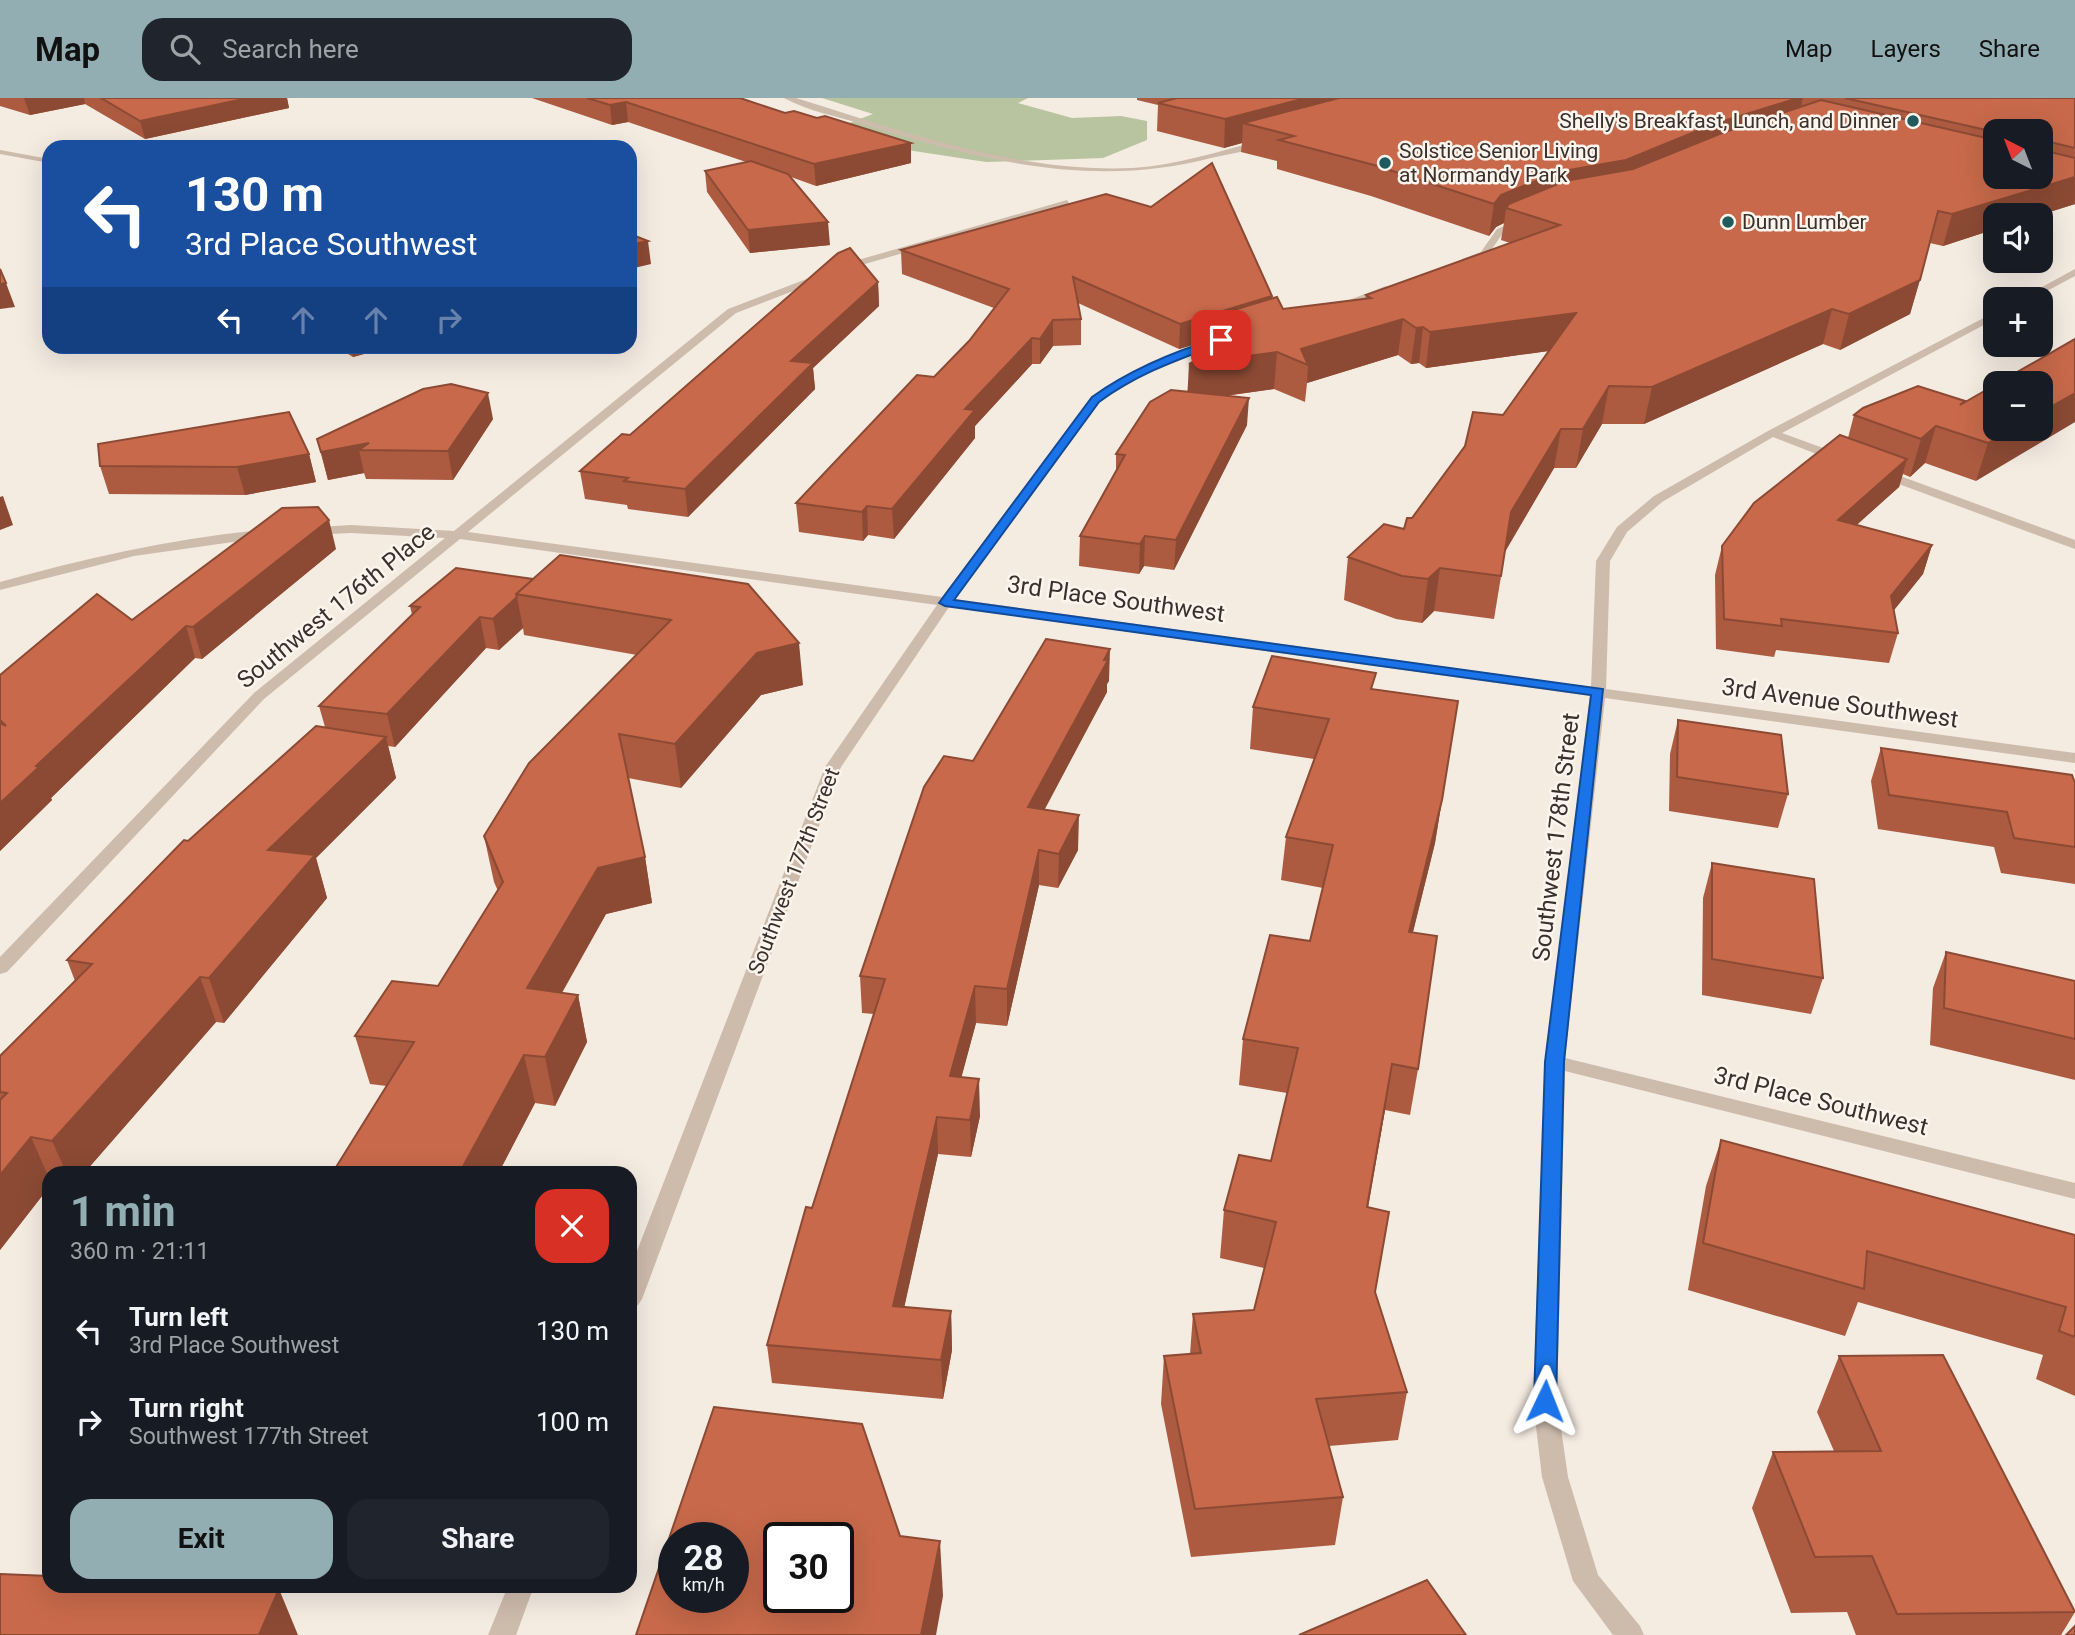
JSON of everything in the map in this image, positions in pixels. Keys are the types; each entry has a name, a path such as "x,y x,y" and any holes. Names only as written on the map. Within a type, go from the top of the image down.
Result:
{"street":[{"path":"788,98 906,134 1033,165 1091,171 1177,165 1270,140"},
{"path":"0,152 42,160"},
{"name":"Southwest 176th Place","path":"0,968 259,696 732,312 777,290 829,272 1067,204"},
{"path":"1459,263 1484,254 1500,231 1531,218"},
{"path":"2047,287 2075,272"},
{"path":"1312,314 1397,285"},
{"name":"Southwest 178th Street","path":"1630,1635 1586,1581 1555,1477 1545,1401 1555,1062 1598,692 1603,561 1622,530 1658,499 1772,433 1983,321"},
{"name":"Southwest 177th Street","path":"637,1281 832,767 945,603 1096,399 1122,380 1148,367 1195,348 1234,337"},
{"path":"1772,433 2075,545"},
{"name":"3rd Place Southwest","path":"0,586 164,547 230,535 351,529 460,535 1598,692"},
{"name":"3rd Avenue Southwest","path":"1598,692 2075,758"},
{"name":"3rd Place Southwest","path":"1555,1062 2075,1191"},
{"path":"502,1635 518,1593"}],"green space":[{"path":"822,98 1028,98 1018,103 1072,118 1121,116 1147,121 1147,140 1103,158 986,162 881,146 844,125 873,114"}],"building":[{"path":"101,98 248,98 140,121"},
{"path":"587,98 740,98 785,113 794,111 817,118 825,116 911,143 814,164 626,102 610,105"},
{"path":"1177,98 1306,98 1225,119 1158,103"},
{"path":"1339,98 1798,98 1714,124 1626,160 1558,172 1501,195 1494,204 1374,165 1279,140 1294,136 1243,123"},
{"path":"1845,98 2075,98 2075,148 2053,143 2053,119 1983,119 1983,129"},
{"path":"1821,100 1983,137 1983,189 2035,189 1952,214 1938,211 1920,280 1849,314 1832,309 1652,387 1609,386 1583,429 1561,429 1511,512 1501,576 1440,568 1428,579 1402,576 1348,557 1384,524 1404,529 1407,518 1412,518 1465,446 1473,412 1503,415 1576,313 1430,332 1423,327 1416,328 1403,319 1301,349 1308,365 1277,352 1189,364 1235,336 1197,321 1277,297 1283,309 1371,298 1366,295 1560,225 1506,208 1509,204 1565,181 1633,169 1722,133"},
{"path":"2053,153 2075,158 2075,177 2053,184"},
{"path":"751,161 788,174 828,222 748,230 705,171"},
{"path":"1212,163 1272,296 1180,324 1073,277 1081,319 1053,320 1040,339 1032,338 965,409 975,410 892,509 867,506 862,512 796,503 917,375 934,377 969,341 1009,289 901,250 1106,194 1151,207"},
{"path":"637,237 648,241 637,243"},
{"path":"850,248 878,282 791,361 813,363 685,489 624,481 628,478 580,471 622,434 630,435 838,253"},
{"path":"0,269 6,283 0,284"},
{"path":"2075,339 2075,393 2053,406 2053,371 2019,371 2044,357 2053,357 2053,352"},
{"path":"451,384 488,393 448,451 359,450 369,443 321,452 317,439 423,389"},
{"path":"1918,386 1965,401 1960,405 1983,392 1983,441 1992,441 1988,443 1936,426 1921,439 1854,415 1863,408"},
{"path":"1171,390 1249,398 1176,540 1145,536 1140,544 1080,536 1125,455 1116,454 1150,402"},
{"path":"289,412 309,454 237,467 100,466 98,444"},
{"path":"1840,435 1907,459 1838,520 1932,545 1891,596 1898,633 1781,619 1782,626 1724,619 1722,546 1754,503"},
{"path":"318,507 329,520 193,627 186,626 0,803 0,723 6,726 0,720 0,675 97,594 132,620 282,508"},
{"path":"560,555 748,584 799,643 757,653 675,744 619,734 645,857 598,868 527,988 578,995 545,1057 524,1055 463,1166 337,1166 414,1042 355,1036 392,981 438,986 503,882 484,836 529,763 671,620 516,594"},
{"path":"456,568 533,579 493,619 480,617 387,714 319,706 420,607 410,606"},
{"path":"1046,639 1110,649 1104,660 1108,660 1028,807 1079,815 1059,854 1039,850 1007,989 975,986 950,1076 979,1079 970,1120 937,1117 893,1306 951,1311 941,1360 767,1345 806,1207 812,1208 885,979 860,976 924,787 944,756 973,761"},
{"path":"1272,656 1376,673 1371,689 1458,701 1442,800 1409,932 1437,936 1418,1069 1392,1064 1367,1207 1389,1212 1375,1292 1407,1392 1316,1399 1343,1497 1195,1509 1164,1356 1201,1353 1193,1314 1254,1310 1276,1222 1224,1210 1239,1155 1271,1161 1298,1048 1243,1039 1270,935 1310,941 1333,845 1286,837 1329,719 1253,707"},
{"path":"1678,720 1781,735 1788,794 1677,777"},
{"path":"316,726 386,737 268,850 315,855 209,978 200,977 52,1141 31,1137 0,1175 0,1100 7,1093 0,1092 0,1056 92,964 67,960 184,840 188,841"},
{"path":"1881,748 2072,775 2075,783 2075,847 2014,838 2007,812 1889,795"},
{"path":"1712,863 1814,879 1823,978 1712,959"},
{"path":"1946,952 2075,981 2075,1039 1944,1008"},
{"path":"1721,1140 2075,1235 2075,1337 2059,1331 2066,1307 1867,1251 1864,1289 1703,1243"},
{"path":"1943,1355 2075,1612 1897,1614 1872,1556 1815,1557 1773,1452 1881,1451 1839,1356"},
{"path":"714,1407 862,1424 900,1536 940,1541 921,1635 636,1635 658,1571 658,1613 749,1613 749,1522 675,1522"},
{"path":"0,1574 42,1576 42,1593 277,1593 259,1635 0,1635"},
{"path":"1427,1580 1466,1635 1299,1635"},
{"path":"2075,1626 2075,1635 2066,1635"}],"place":[{"name":"Shelly's Breakfast, Lunch, and Dinner","path":"1913,121"},
{"name":"Solstice Senior Living at Normandy Park","path":"1385,163"},
{"name":"Dunn Lumber","path":"1728,222"}],"route":[{"path":"1221,340 1148,367 1122,380 1096,399 945,603 1598,692 1555,1062 1545,1401"}]}
